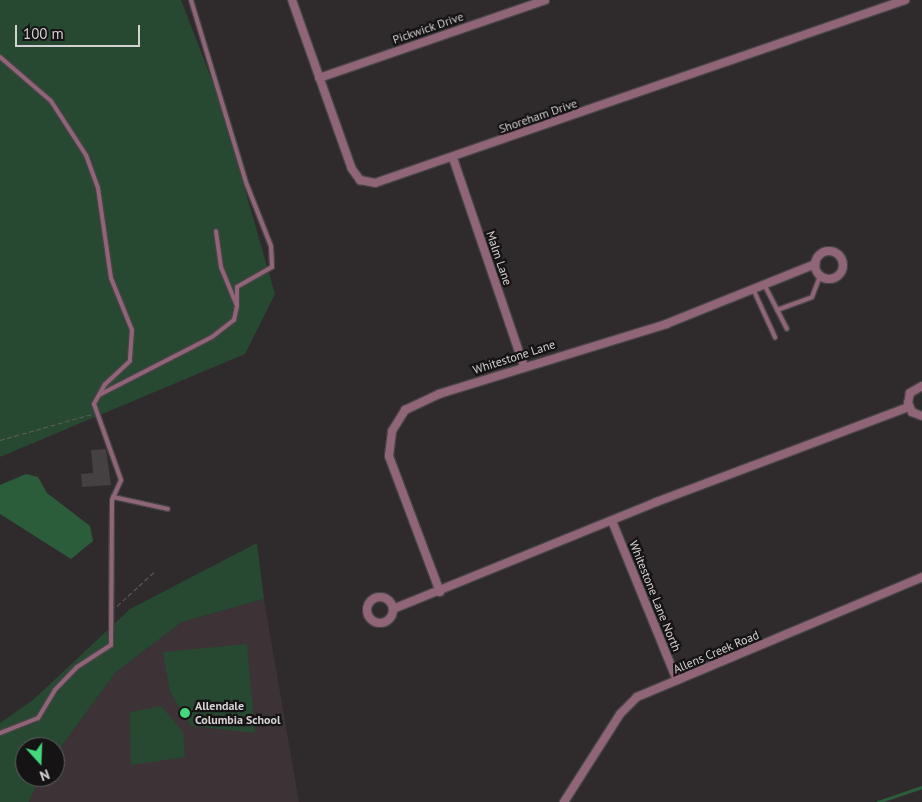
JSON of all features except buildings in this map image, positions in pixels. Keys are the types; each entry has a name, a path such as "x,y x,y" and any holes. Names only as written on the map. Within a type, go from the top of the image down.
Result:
{"street":[{"name":"Shoreham Drive","path":"292,0 348,162 360,180 384,181 905,0"},
{"name":"Pickwick Drive","path":"319,78 545,0"},
{"name":"Malm Lane","path":"453,158 524,366"},
{"name":"Whitestone Lane","path":"440,592 392,466 392,431 401,414 419,401 524,366 666,324 754,291 815,264 826,250 842,258 838,276 820,276"},
{"path":"815,264 820,276"},
{"path":"909,408 910,393 922,386"},
{"path":"393,609 440,592 612,521 909,408"},
{"path":"909,408 922,416"},
{"name":"Whitestone Lane North","path":"612,521 677,680"},
{"name":"Allens Creek Road","path":"564,802 630,703 677,680 922,577"}],"lane":[{"path":"99,395 212,337 234,320 237,306 237,286 272,267 270,246 247,185 192,0"},
{"path":"0,57 51,101 86,155 98,188 111,278 132,330 130,361 99,395 94,404 121,480 113,497 111,645 60,684 38,718 0,733"},
{"path":"216,231 221,267 237,306"},
{"path":"777,310 812,297 820,276"},
{"path":"766,286 787,329"},
{"path":"754,291 775,337"},
{"path":"113,497 168,509"}],"path":[{"path":"0,440 97,412"},
{"path":"111,612 155,571"}],"shaded area":[{"path":"0,0 181,0 218,96 275,294 245,354 0,457"},
{"path":"26,474 38,477 47,493 90,526 93,541 71,559 0,514 0,485"},
{"path":"257,543 264,599 182,622 116,672 65,741 65,737 15,737 15,787 36,787 29,802 0,802 0,723 33,700 130,609"},
{"name":"Allendale Columbia School","path":"264,599 299,802 29,802 36,787 65,787 65,741 116,672 182,622"},
{"path":"247,644 255,733 191,726 170,692 163,652"},
{"path":"161,706 183,732 185,757 131,765 130,712"}],"waterway":[{"path":"878,802 922,787"}],"place":[{"name":"Allendale Columbia School","path":"185,713"}]}
